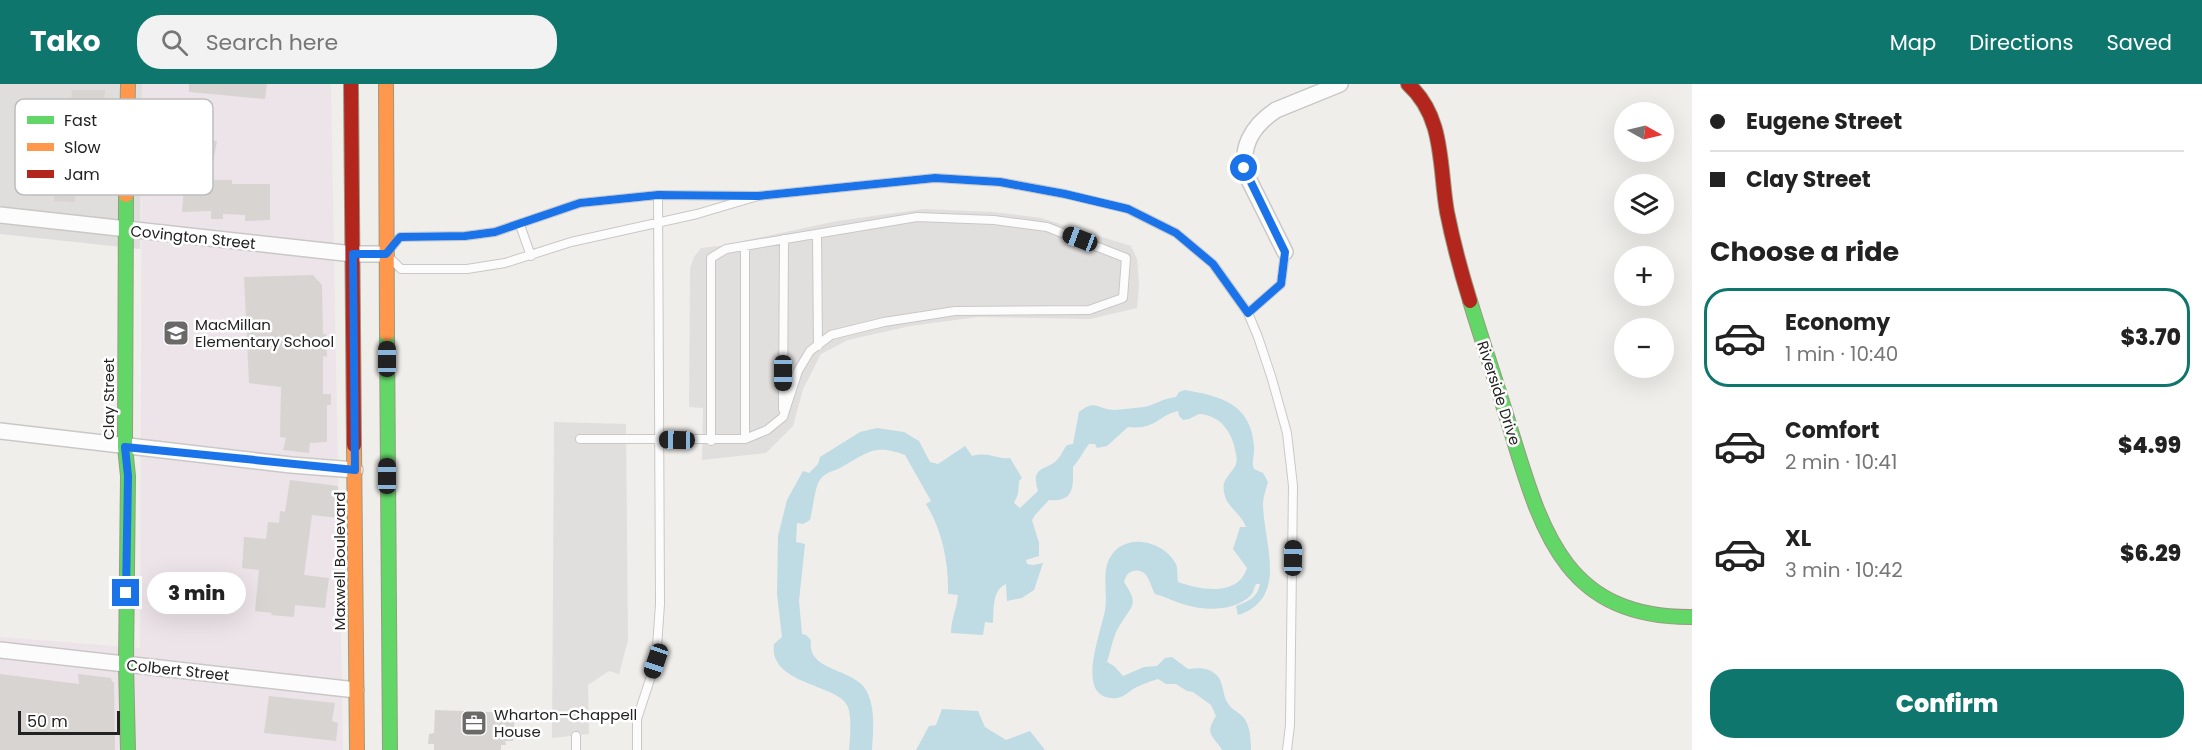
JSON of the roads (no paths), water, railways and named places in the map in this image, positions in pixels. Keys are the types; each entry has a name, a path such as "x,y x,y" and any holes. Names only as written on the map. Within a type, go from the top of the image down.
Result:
{"main road":[{"name":"Clay Street","path":"128,84 128,99"},
{"name":"Maxwell Boulevard","path":"351,84 357,750"},
{"path":"386,84 390,750"},
{"name":"Riverside Drive","path":"1408,84 1419,93 1434,122 1447,209 1465,285 1528,483 1541,520 1555,549 1565,563 1587,585 1616,604 1651,615 1692,617"},
{"name":"Clay Street","path":"126,195 124,293 125,447 128,476 126,664 128,750"}],"street":[{"path":"1285,252 1248,178 1244,157 1251,134 1266,116 1276,110 1340,84"},
{"name":"Covington Street","path":"0,215 126,231 353,254 386,254"},
{"path":"0,431 125,447 355,470"},
{"name":"Colbert Street","path":"0,650 356,690"}],"lane":[{"path":"758,196 659,223 572,242 531,256 467,269 401,269 386,254 400,237 465,236 495,232 580,203 658,195 758,196 935,178 1000,182 1065,194 1128,209 1176,233 1213,264 1248,313 1272,379 1287,434 1293,486 1290,724 1287,750"},
{"path":"637,750 637,718 656,661 660,604 658,195"},
{"path":"580,440 711,441 745,439 767,430 783,417 798,371 810,351 831,335 884,322 955,311 1089,310 1123,298 1126,258 1047,227 994,220 917,217 726,249 711,258 711,441"},
{"path":"520,225 531,256"},
{"path":"817,234 818,345"},
{"path":"783,417 784,239"},
{"path":"745,246 745,439"},
{"path":"1248,313 1281,284 1285,252"},
{"path":"576,736 576,750"}],"water":[{"path":"1185,390 1222,399 1232,404 1247,420 1254,446 1254,469 1263,473 1268,482 1263,505 1269,553 1269,583 1264,596 1254,607 1238,615 1236,606 1252,598 1257,593 1260,584 1256,584 1251,595 1236,605 1202,608 1182,604 1155,594 1145,574 1138,570 1131,572 1124,582 1132,595 1133,604 1116,633 1107,662 1123,676 1144,667 1157,666 1165,658 1172,657 1188,669 1204,669 1214,673 1220,679 1225,698 1232,708 1244,718 1248,726 1251,750 1222,750 1210,731 1216,716 1211,705 1193,692 1176,684 1166,684 1158,679 1134,688 1117,698 1103,696 1096,689 1093,677 1093,663 1106,603 1106,568 1111,556 1118,549 1135,542 1154,545 1170,556 1176,564 1178,582 1207,589 1236,584 1247,568 1233,549 1240,527 1246,527 1225,497 1223,487 1237,461 1232,439 1226,428 1212,417 1199,414 1183,420 1178,411 1151,425 1128,427 1107,446 1097,448 1095,444 1089,444 1073,467 1072,486 1068,495 1057,500 1049,500 1032,520 1039,543 1039,556 1026,560 1027,564 1043,563 1034,590 1022,598 1007,601 1006,584 1001,587 996,595 993,623 985,622 983,635 951,633 958,595 948,594 943,547 932,514 926,504 931,501 905,455 877,450 822,477 818,483 810,520 803,524 797,523 796,542 805,544 799,601 802,634 811,640 811,650 816,658 823,664 852,677 866,690 869,697 873,719 872,750 849,750 850,717 848,707 842,699 793,676 782,668 775,658 774,644 782,637 777,594 778,536 787,500 803,471 809,473 818,464 820,457 860,432 877,428 904,432 919,441 930,462 938,464 965,446 972,456 984,454 1010,458 1022,478 1019,481 1018,494 1014,503 1020,508 1038,491 1036,478 1039,471 1055,462 1067,445 1073,444 1079,412 1093,405 1109,410 1144,407 1176,397 1179,392"},
{"path":"942,709 978,711 985,727 1006,740 1030,731 1045,750 916,750 929,726 936,725"}],"place":[{"name":"MacMillan Elementary School","path":"176,333"},
{"name":"Wharton–Chappell House","path":"474,723"}]}
